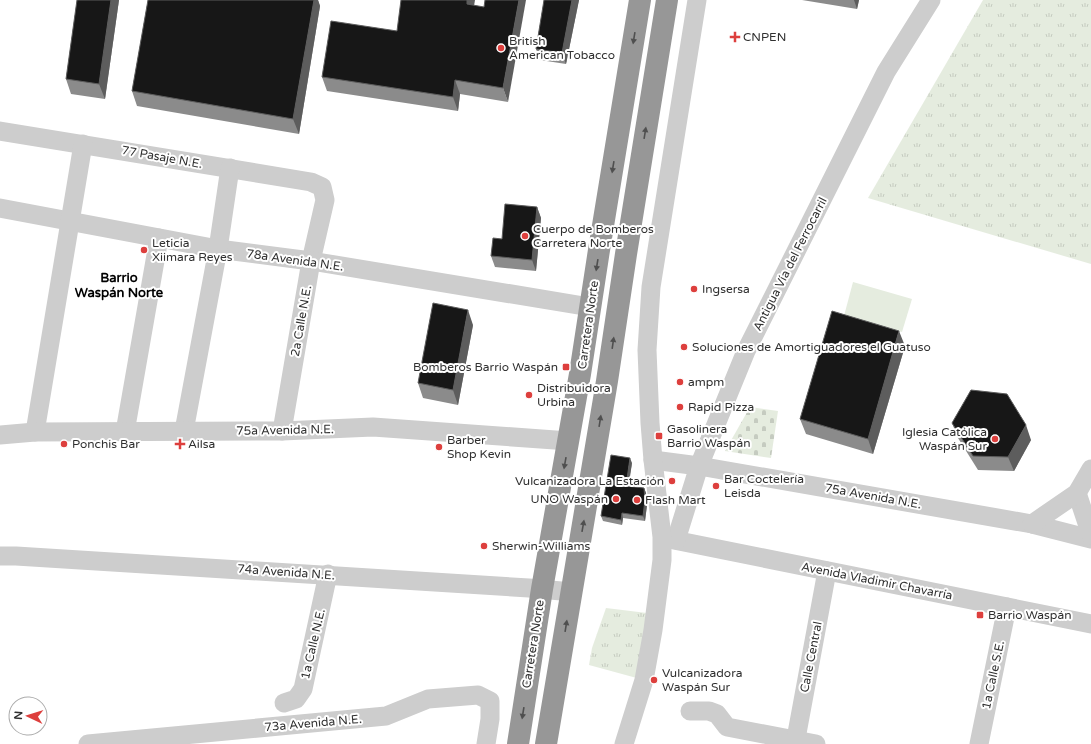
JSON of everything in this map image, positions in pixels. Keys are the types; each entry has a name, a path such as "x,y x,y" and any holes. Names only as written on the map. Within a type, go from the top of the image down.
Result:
{"highway":[{"name":"Carretera Norte","path":"518,744 542,589 569,441 640,0"},
{"path":"546,744 607,382 667,0"}],"street":[{"path":"624,744 641,690 653,630 662,560 669,539 653,460 648,350 651,287 697,0"},
{"name":"Antigua Vía del Ferrocarril","path":"669,539 746,351 886,72 931,0"},
{"name":"77 Pasaje N.E.","path":"0,130 311,182 322,187"},
{"path":"35,432 72,222 84,144"},
{"path":"184,431 218,248 230,168"},
{"name":"2a Calle N.E.","path":"282,431 311,262 325,200 322,187"},
{"name":"78a Avenida N.E.","path":"0,208 218,248 590,307"},
{"path":"125,432 159,238"},
{"name":"75a Avenida N.E.","path":"0,435 35,432 282,431 373,427 569,441"},
{"name":"75a Avenida N.E.","path":"653,460 699,466 1032,524 1091,539"},
{"path":"1032,524 1077,493 1091,469"},
{"path":"1077,493 1091,536"},
{"name":"Avenida Vladimir Chavarría","path":"669,539 1091,624"},
{"name":"74a Avenida N.E.","path":"0,556 24,556 328,574 572,592"},
{"name":"Calle Central","path":"795,742 827,570"},
{"name":"1a Calle N.E.","path":"284,703 296,699 303,688 328,574"},
{"name":"1a Calle S.E.","path":"979,744 1007,607"},
{"name":"73a Avenida N.E.","path":"88,744 179,740 386,716 428,699 478,695 490,701 490,718 486,744"},
{"path":"690,711 709,711 717,714 727,727 795,742 816,744"}],"green space":[{"path":"983,0 1091,0 1091,264 868,198"},
{"path":"853,282 912,299 902,332 844,316"},
{"path":"750,407 778,411 771,458 725,451"},
{"path":"606,608 655,614 644,680 589,665 592,648"}],"building":[{"path":"77,0 111,0 99,84 66,79"},
{"path":"148,0 314,0 293,119 132,91"},
{"path":"401,0 467,0 467,4 484,7 485,0 519,0 503,88 455,80 453,97 322,77 331,21 397,31"},
{"path":"544,0 572,0 562,53 536,49"},
{"path":"505,204 537,207 532,260 491,256 493,238 502,239"},
{"path":"433,303 468,310 453,390 418,383"},
{"path":"832,311 899,331 868,439 800,419"},
{"path":"971,390 1007,394 1026,425 1008,457 973,456 952,423"},
{"path":"611,455 630,458 626,486 644,488 645,500 643,516 622,513 621,520 601,516"}],"place":[{"name":"CNPEN","path":"735,37"},
{"name":"British American Tobacco","path":"501,48"},
{"name":"Cuerpo de Bomberos Carretera Norte","path":"525,236"},
{"name":"Leticia Xiimara Reyes","path":"144,250"},
{"name":"Ingsersa","path":"694,289"},
{"name":"Soluciones de Amortiguadores el Guatuso","path":"684,347"},
{"name":"Bomberos Barrio Waspán","path":"566,367"},
{"name":"ampm","path":"680,382"},
{"name":"Distribuidora Urbina","path":"529,395"},
{"name":"Rapid Pizza","path":"680,407"},
{"name":"Gasolinera Barrio Waspán","path":"659,436"},
{"name":"Iglesia Católica Waspán Sur","path":"995,439"},
{"name":"Ponchis Bar","path":"64,444"},
{"name":"Ailsa","path":"180,444"},
{"name":"Barber Shop Kevin","path":"439,447"},
{"name":"Vulcanizadora La Estación","path":"672,481"},
{"name":"Bar Coctelería Leisda","path":"716,486"},
{"name":"UNO Waspán","path":"616,499"},
{"name":"Flash Mart","path":"637,500"},
{"name":"Sherwin-Williams","path":"484,546"},
{"name":"Barrio Waspán","path":"980,615"},
{"name":"Vulcanizadora Waspán Sur","path":"654,680"}],"district":[{"name":"Barrio Waspán Norte","path":"119,284"}]}
